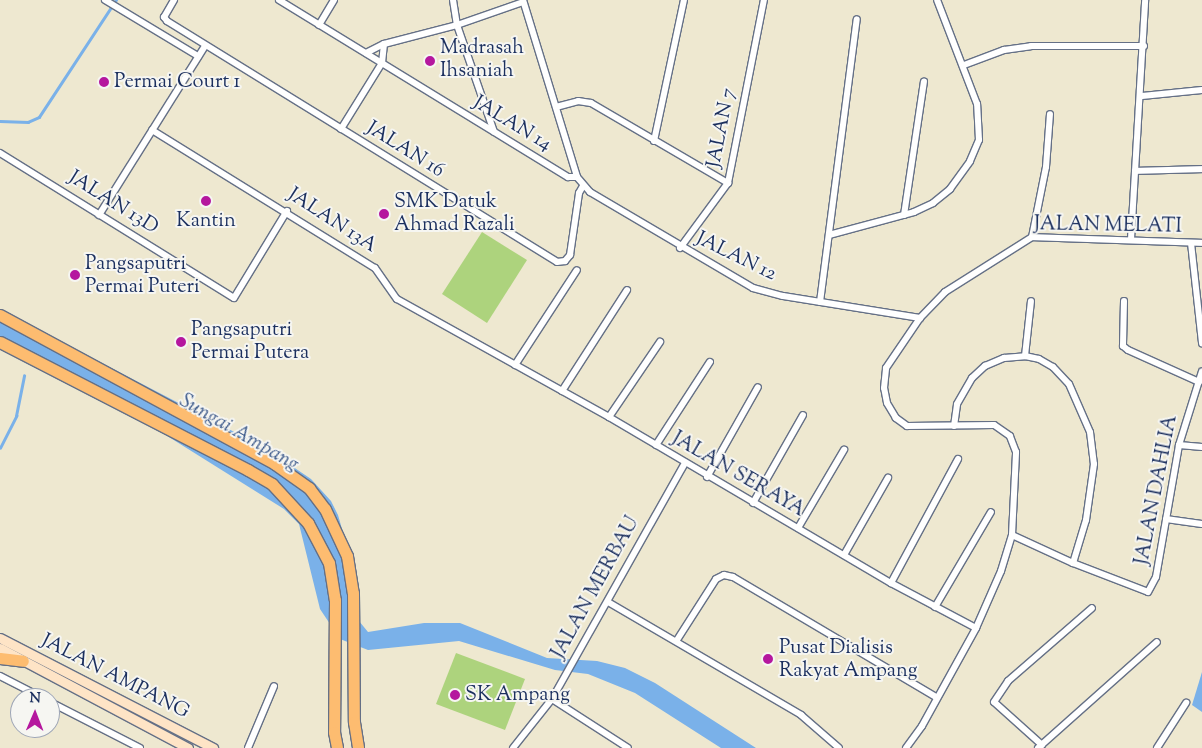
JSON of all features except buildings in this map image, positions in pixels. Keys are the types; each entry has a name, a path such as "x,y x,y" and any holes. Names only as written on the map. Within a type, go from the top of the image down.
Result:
{"highway":[{"path":"0,315 275,464 309,488 325,509 347,556 353,593 354,722 358,748"},
{"path":"0,342 272,484 308,523 329,563 335,600 334,732 337,748"},
{"path":"0,658 19,655"}],"main road":[{"name":"JALAN AMPANG","path":"0,638 19,655 183,746"},
{"name":"JALAN AMPANG","path":"0,648 19,655 202,746 213,748"}],"street":[{"path":"105,0 198,56"},
{"name":"JALAN 16","path":"174,0 164,17 205,46 557,262 565,261 570,255 579,193 584,186"},
{"name":"JALAN 14","path":"279,0 568,177 577,177"},
{"path":"319,25 334,0"},
{"path":"453,0 457,25 494,132"},
{"path":"654,140 684,0"},
{"name":"JALAN 7","path":"680,248 728,183 764,0"},
{"path":"829,235 904,215 933,204 950,189 970,161 979,140 977,104 964,65 937,0"},
{"path":"1131,239 1142,96 1145,0"},
{"path":"366,53 384,44 457,25 523,1 577,177"},
{"path":"820,302 857,19"},
{"path":"341,129 382,63 384,44"},
{"path":"100,214 205,46"},
{"path":"964,65 1004,50 1031,46 1144,46"},
{"path":"904,215 924,81"},
{"path":"1142,96 1202,90"},
{"path":"556,107 578,101 591,103 728,183"},
{"path":"1032,237 1046,167 1050,114"},
{"name":"JALAN 13A","path":"152,130 287,211 375,268 396,299 485,348"},
{"name":"JALAN 13D","path":"0,154 234,298 287,211"},
{"path":"1135,171 1202,170"},
{"name":"JALAN 12","path":"577,177 584,186 680,248 753,288 820,302 920,318"},
{"name":"JALAN MELATI","path":"906,748 922,726 936,697 976,628 1012,535 1016,452 1010,436 994,425 907,426 896,418 887,403 886,368 920,318 964,278 1032,237 1202,243"},
{"path":"1191,244 1202,343"},
{"path":"515,365 577,270"},
{"path":"562,391 627,290"},
{"path":"1025,356 1032,301"},
{"path":"1124,301 1123,346 1199,382"},
{"path":"609,418 660,342"},
{"name":"JALAN SERAYA","path":"485,348 656,445 707,477 891,583 976,628"},
{"path":"954,426 957,404 972,378 985,366 1004,358 1025,356 1054,367 1069,384 1090,432 1094,464 1086,520 1073,563 1012,535"},
{"path":"656,445 710,362"},
{"name":"JALAN DAHLIA","path":"1073,563 1148,592 1153,587 1179,445 1202,371"},
{"path":"707,477 758,387"},
{"path":"753,503 803,415"},
{"path":"1179,445 1202,447"},
{"path":"798,528 844,450"},
{"path":"891,583 958,459"},
{"name":"JALAN MERBAU","path":"512,748 552,700 684,463"},
{"path":"844,555 888,478"},
{"path":"935,607 991,512"},
{"path":"1166,519 1202,524"},
{"path":"677,640 716,580 724,575 733,577 936,697"},
{"path":"608,602 677,640 801,715 839,748"},
{"path":"1092,608 1008,681 994,702 1040,746 1158,642"},
{"path":"0,676 23,688"},
{"path":"248,748 274,686"},
{"path":"552,700 628,748"},
{"path":"1157,748 1186,703"},
{"path":"60,707 140,748"}],"green space":[{"path":"482,232 527,260 487,323 442,294"},
{"path":"456,653 525,679 505,730 436,704"}],"water":[{"name":"Sungai Ampang","path":"0,310 265,448 311,479 331,501 338,515 346,543 359,621 368,632 424,623 460,623 547,658 597,661 625,668 655,683 756,748 721,748 635,693 588,674 555,670 459,641 368,650 340,639 320,609 299,524 284,509 49,362 0,343"},
{"path":"1202,672 1202,712 1192,705"}],"waterway":[{"path":"0,121 28,122 39,117 116,0"},
{"path":"0,448 16,416 24,376"}],"place":[{"name":"Madrasah Ihsaniah","path":"430,61"},
{"name":"Permai Court 1","path":"104,82"},
{"name":"Kantin","path":"206,201"},
{"name":"SMK Datuk Ahmad Razali","path":"384,214"},
{"name":"Pangsaputri Permai Puteri","path":"75,275"},
{"name":"Pangsaputri Permai Putera","path":"181,342"},
{"name":"Pusat Dialisis Rakyat Ampang","path":"768,659"},
{"name":"SK Ampang","path":"455,695"}]}
